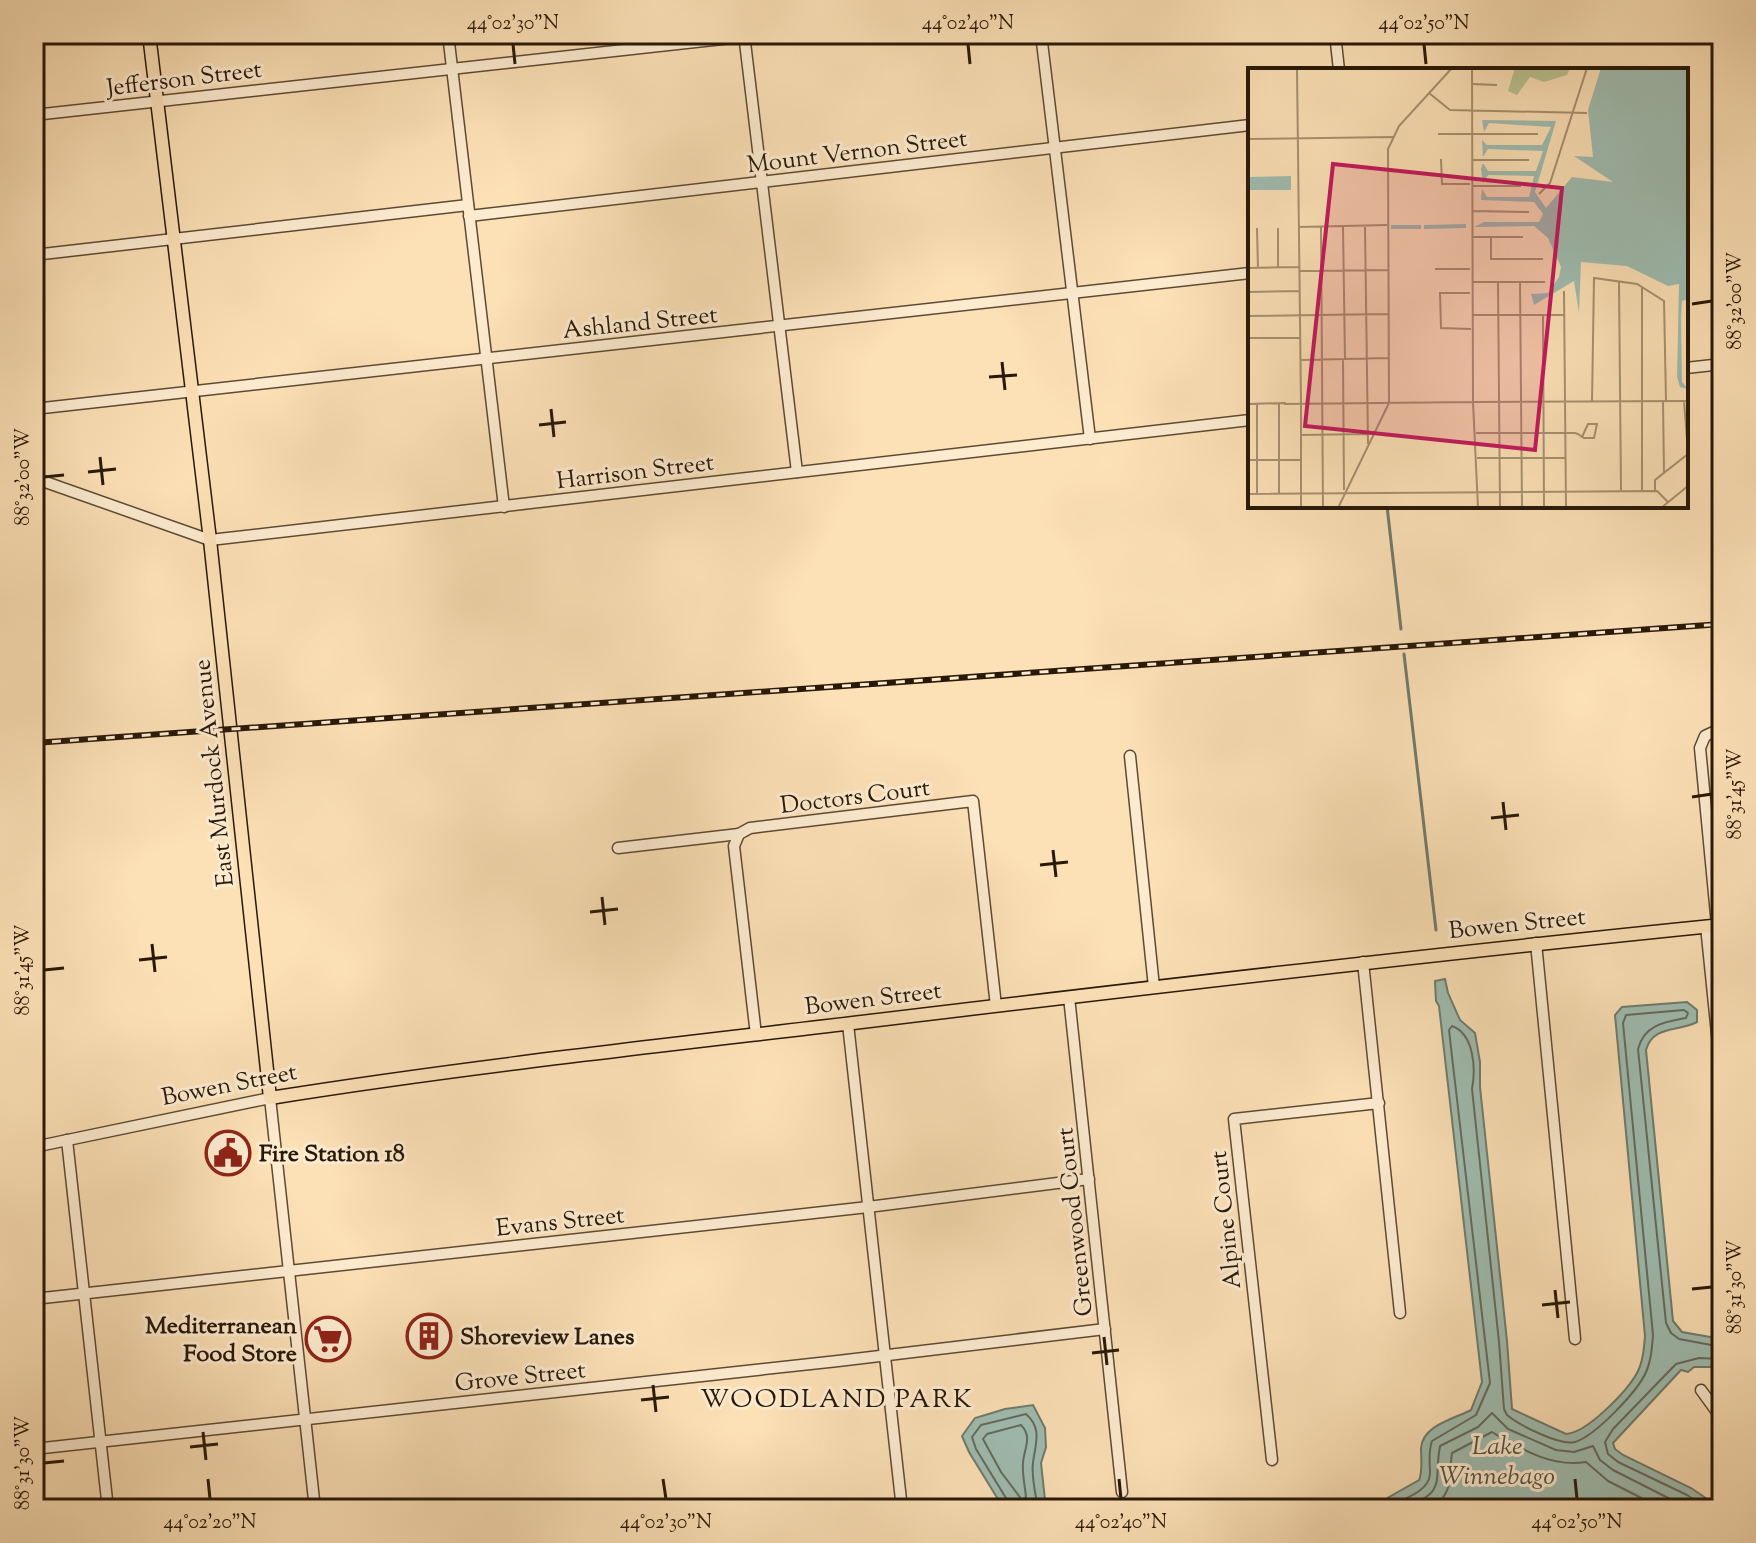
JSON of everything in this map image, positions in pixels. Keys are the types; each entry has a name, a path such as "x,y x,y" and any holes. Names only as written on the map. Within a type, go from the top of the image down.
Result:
{"main road":[{"name":"East Murdock Avenue","path":"149,34 210,540 270,1098"},
{"name":"Bowen Street","path":"270,1098 434,1073 1363,962 1715,925"}],"street":[{"path":"448,34 504,507"},
{"name":"Jefferson Street","path":"34,115 768,34"},
{"path":"1041,34 1090,439"},
{"path":"1335,34 1339,68"},
{"path":"744,36 797,472"},
{"name":"Mount Vernon Street","path":"34,255 761,182 1248,125"},
{"name":"Ashland Street","path":"34,409 1248,273"},
{"path":"1688,368 1722,364"},
{"name":"Harrison Street","path":"34,478 210,540 1248,420"},
{"path":"1722,728 1705,736 1700,748 1715,925 1722,1083"},
{"path":"1130,756 1154,987"},
{"name":"Doctors Court","path":"739,834 750,828 973,801 996,1006"},
{"path":"618,848 739,834 734,846 756,1035"},
{"path":"1536,943 1575,1339"},
{"path":"1363,962 1400,1313"},
{"name":"Greenwood Court","path":"1069,997 1122,1492"},
{"path":"848,1024 901,1507 859,1509"},
{"name":"Bowen Street","path":"34,1147 270,1098"},
{"name":"East Murdock Avenue","path":"270,1098 315,1509"},
{"name":"Alpine Court","path":"1272,1460 1234,1119 1379,1103"},
{"path":"67,1140 108,1509"},
{"name":"Evans Street","path":"34,1299 868,1207 1089,1179"},
{"name":"Grove Street","path":"34,1449 1105,1329"},
{"path":"1701,1390 1722,1419"}],"water":[{"name":"Lake Winnebago","path":"1445,979 1460,1020 1475,1033 1480,1062 1512,1409 1566,1434 1585,1427 1625,1390 1639,1369 1644,1345 1615,1015 1622,1007 1687,1002 1697,1010 1697,1022 1654,1036 1646,1050 1673,1321 1682,1332 1722,1339 1722,1367 1694,1367 1688,1372 1681,1370 1613,1443 1623,1455 1691,1488 1722,1509 1368,1509 1419,1480 1423,1440 1433,1428 1471,1410 1482,1382 1436,1001 1435,981"},
{"path":"1033,1405 1045,1428 1046,1447 1041,1463 1046,1509 1004,1509 962,1436 975,1418"}],"waterway":[{"path":"1387,508 1401,629"},
{"path":"1404,654 1436,930"}],"railway":[{"path":"34,743 1722,624"}],"place":[{"name":"Fire Station 18","path":"228,1153"},
{"name":"Shoreview Lanes","path":"429,1336"},
{"name":"Mediterranean Food Store","path":"328,1339"}],"district":[{"name":"WOODLAND PARK","path":"837,1398"}]}
